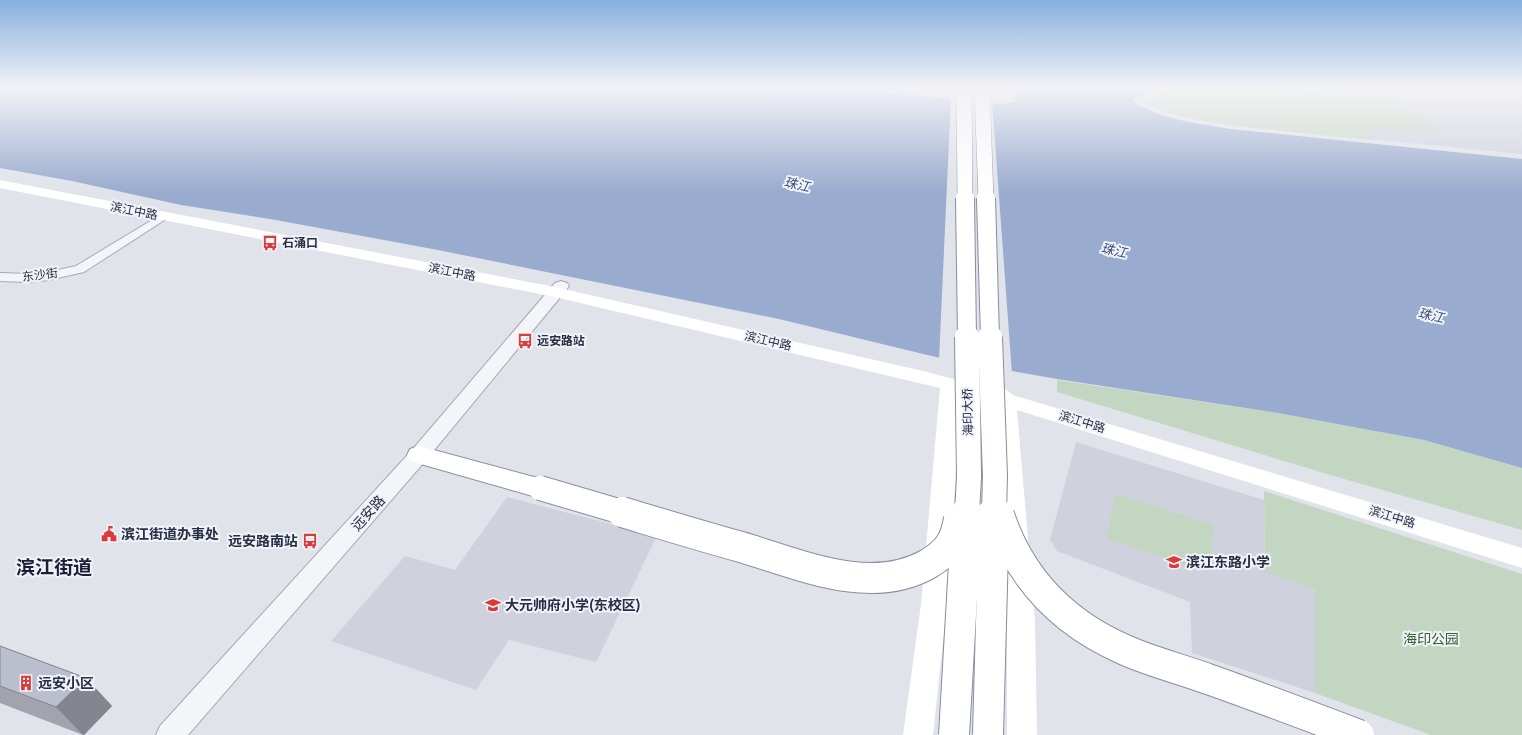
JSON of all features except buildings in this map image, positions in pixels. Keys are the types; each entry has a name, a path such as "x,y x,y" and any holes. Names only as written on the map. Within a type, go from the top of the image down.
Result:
{"highway":[{"name":"海印大桥","path":"954,735 982,476 966,123"},
{"name":"海印大桥","path":"982,123 982,476 988,735"},
{"path":"419,455 540,488 825,572 873,579 896,577 920,570 946,552 956,537 982,476"},
{"path":"982,476 998,514 1001,526 1024,571 1049,599 1072,619 1100,637 1130,652 1211,680 1359,735"}],"main road":[{"name":"滨江中路","path":"0,177 558,289 918,366 1040,397 1522,543"},
{"name":"滨江中路","path":"0,184 162,217 558,289 951,384 1005,399 1445,533 1522,558"},
{"path":"918,735 934,604 951,384 981,382 1005,399 1010,451 1021,621 1022,735"},
{"path":"934,604 946,597 957,594 988,597 1006,602 1014,609 1021,621"}],"street":[{"name":"东沙街","path":"0,277 28,278 49,276 80,268 162,217"},
{"name":"远安路","path":"170,735 419,455 558,289"}],"shaded area":[{"path":"1226,123 1522,123 1522,154 1257,128"},
{"name":"滨江东路小学","path":"1076,442 1264,500 1265,572 1315,588 1315,693 1192,653 1190,602 1057,551 1050,540"},
{"name":"大元帅府小学(东校区)","path":"507,497 657,536 596,662 509,640 476,690 331,641 405,556 455,570"}],"green space":[{"path":"1220,123 1429,123 1441,131 1369,130 1373,140"},
{"path":"1057,380 1278,413 1424,440 1522,468 1522,530 1327,474 1057,392"},
{"name":"海印公园","path":"1264,491 1522,574 1522,735 1431,735 1315,693 1315,589 1265,572"},
{"path":"1116,494 1214,525 1209,573 1106,538"}],"water":[{"name":"珠江","path":"0,123 1195,123 1230,129 1522,159 1522,468 1424,440 1278,413 1057,379 944,359 779,319 438,250 276,220 181,205 72,181 0,168"}],"pier":[{"path":"950,123 994,123 1012,374 939,360"}],"place":[{"name":"石涌口","path":"270,243"},
{"name":"远安路站","path":"525,341"},
{"name":"滨江街道办事处","path":"109,534"},
{"name":"远安路南站","path":"310,541"},
{"name":"滨江东路小学","path":"1174,562"},
{"name":"大元帅府小学(东校区)","path":"493,605"},
{"name":"远安小区","path":"26,683"}],"district":[{"name":"滨江街道","path":"54,567"}]}
